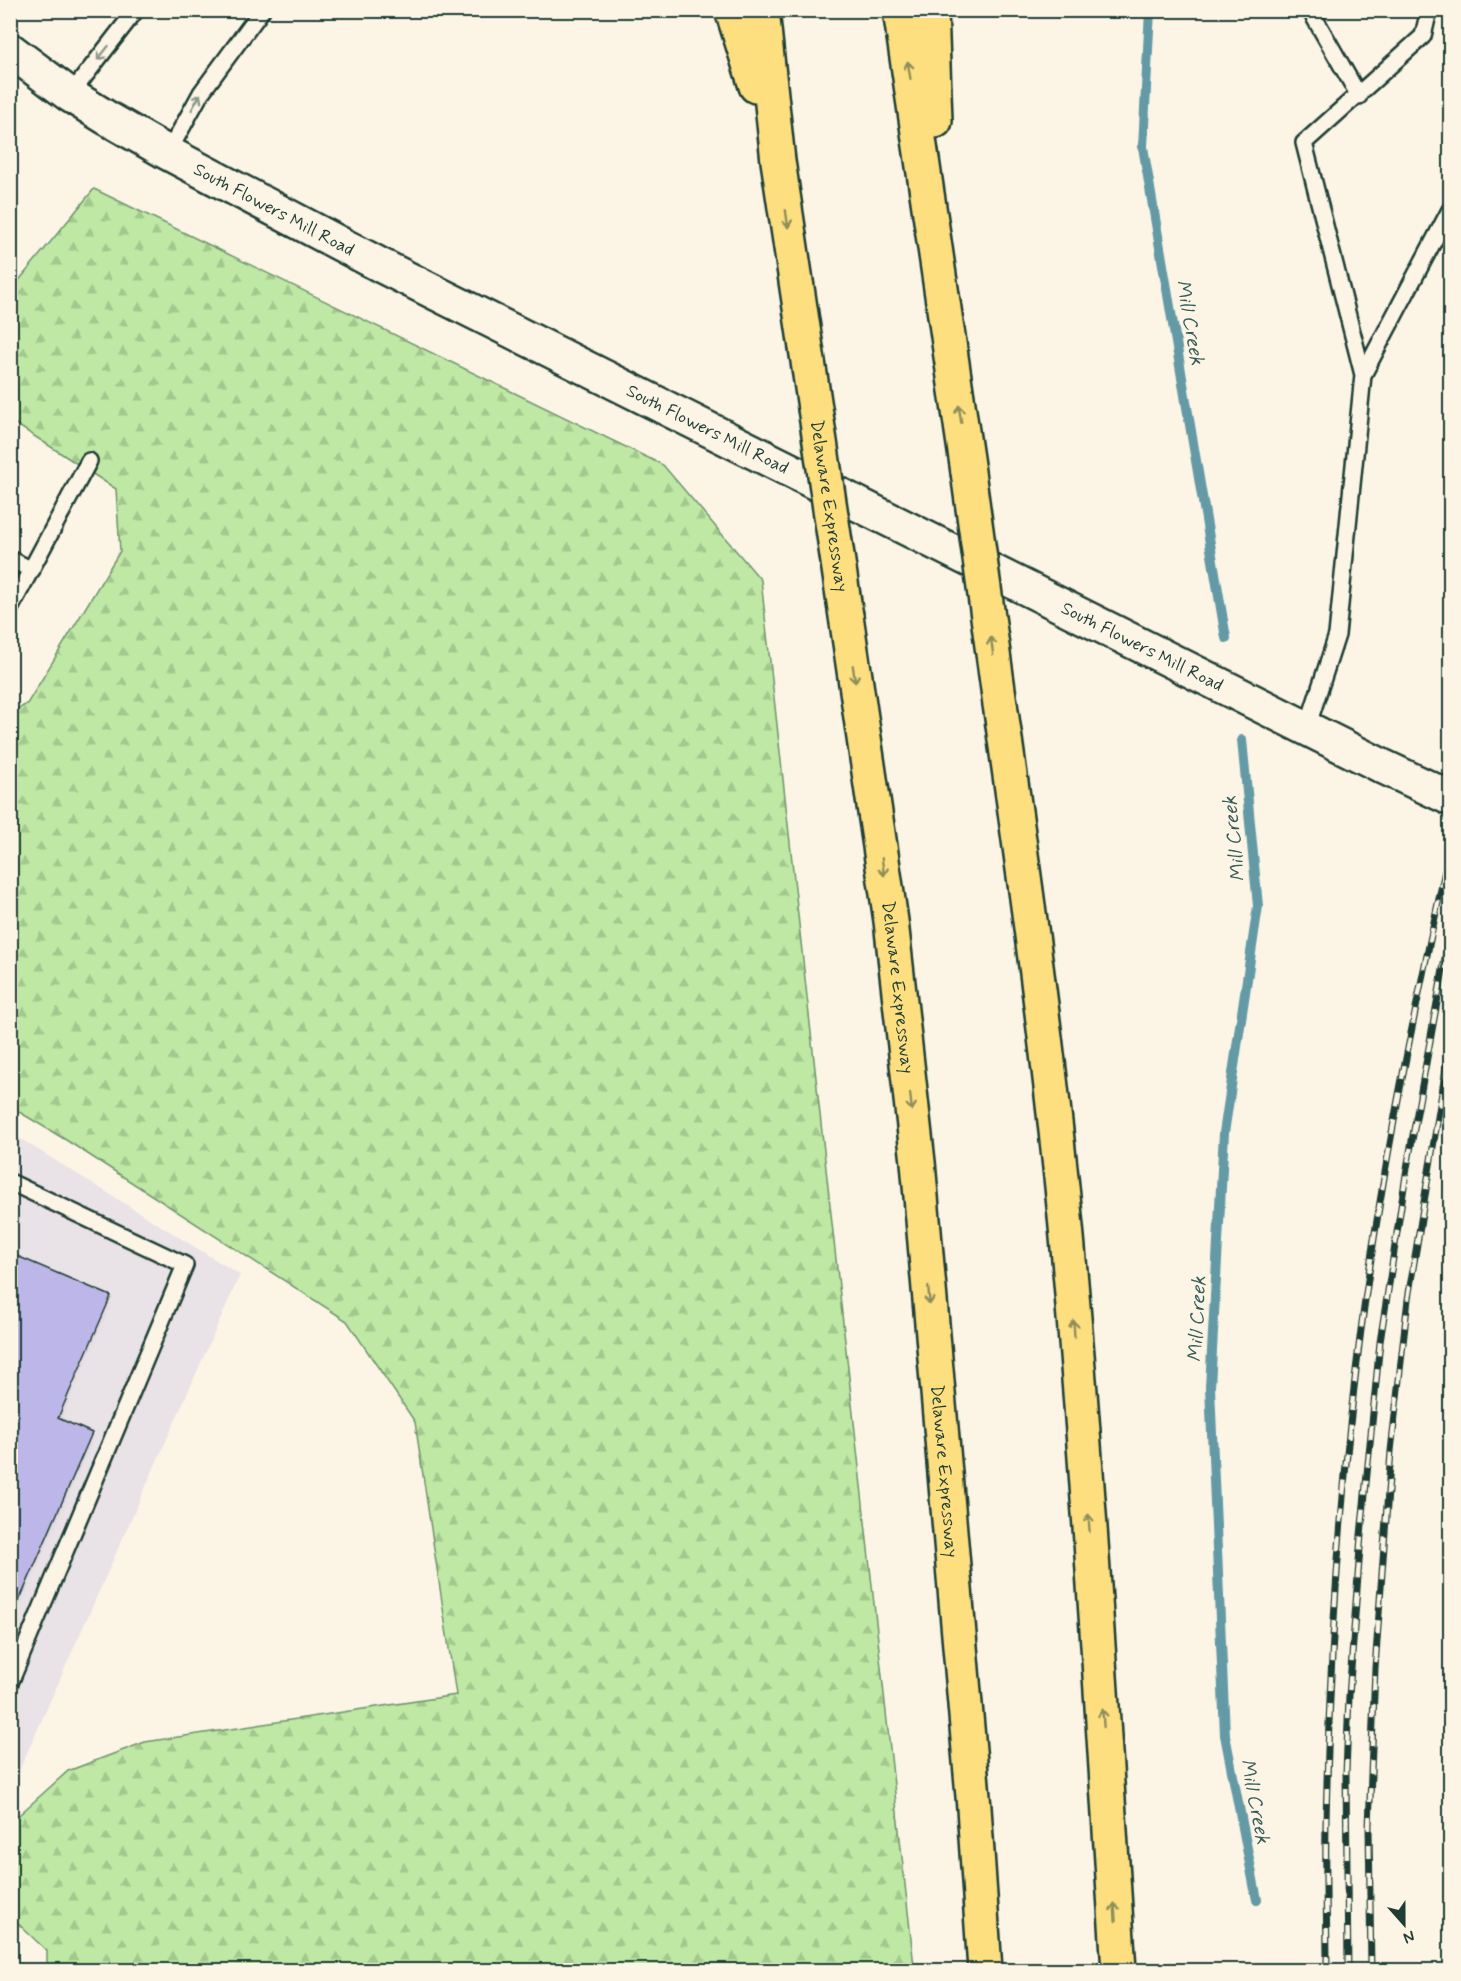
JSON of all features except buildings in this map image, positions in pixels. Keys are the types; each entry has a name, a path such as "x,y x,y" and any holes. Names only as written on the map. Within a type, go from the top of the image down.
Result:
{"highway":[{"path":"732,10 778,161"},
{"name":"Delaware Expressway","path":"762,10 778,161 891,921 918,1162 975,1808 985,1971"},
{"path":"900,10 940,273 1038,974 1067,1236 1095,1590 1119,1971"},
{"path":"931,10 940,273"}],"main road":[{"name":"South Flowers Mill Road","path":"10,50 70,95 168,153 382,266 1450,798"}],"lane":[{"path":"70,95 136,10"},
{"path":"168,153 201,93 262,10"},
{"path":"1310,10 1359,96"},
{"path":"1307,728 1337,635 1363,375 1304,143 1359,96 1423,36 1429,10"},
{"path":"1363,375 1450,210"},
{"path":"10,609 89,461"},
{"path":"10,559 32,570"},
{"path":"10,1182 186,1265 10,1683"}],"shaded area":[{"path":"11,1133 240,1275 11,1789"}],"green space":[{"path":"94,189 663,465 761,580 913,1970 47,1970 47,1951 11,1917 10,1823 68,1771 145,1742 456,1695 415,1422 347,1321 11,1107 11,713 27,704 120,551 116,489 11,421 11,290"}],"waterway":[{"name":"Mill Creek","path":"1150,10 1143,147 1226,638"},
{"name":"Mill Creek","path":"1242,740 1258,906 1224,1133 1210,1387 1225,1735 1257,1900"}],"railway":[{"path":"1327,1970 1326,1823 1329,1716 1338,1556 1353,1397 1371,1259 1394,1121 1450,848"},
{"path":"1348,1970 1346,1773 1349,1696 1361,1535 1380,1342 1407,1168 1450,931"},
{"path":"1371,1970 1369,1827 1375,1668 1391,1451 1408,1299 1450,1044"}]}
